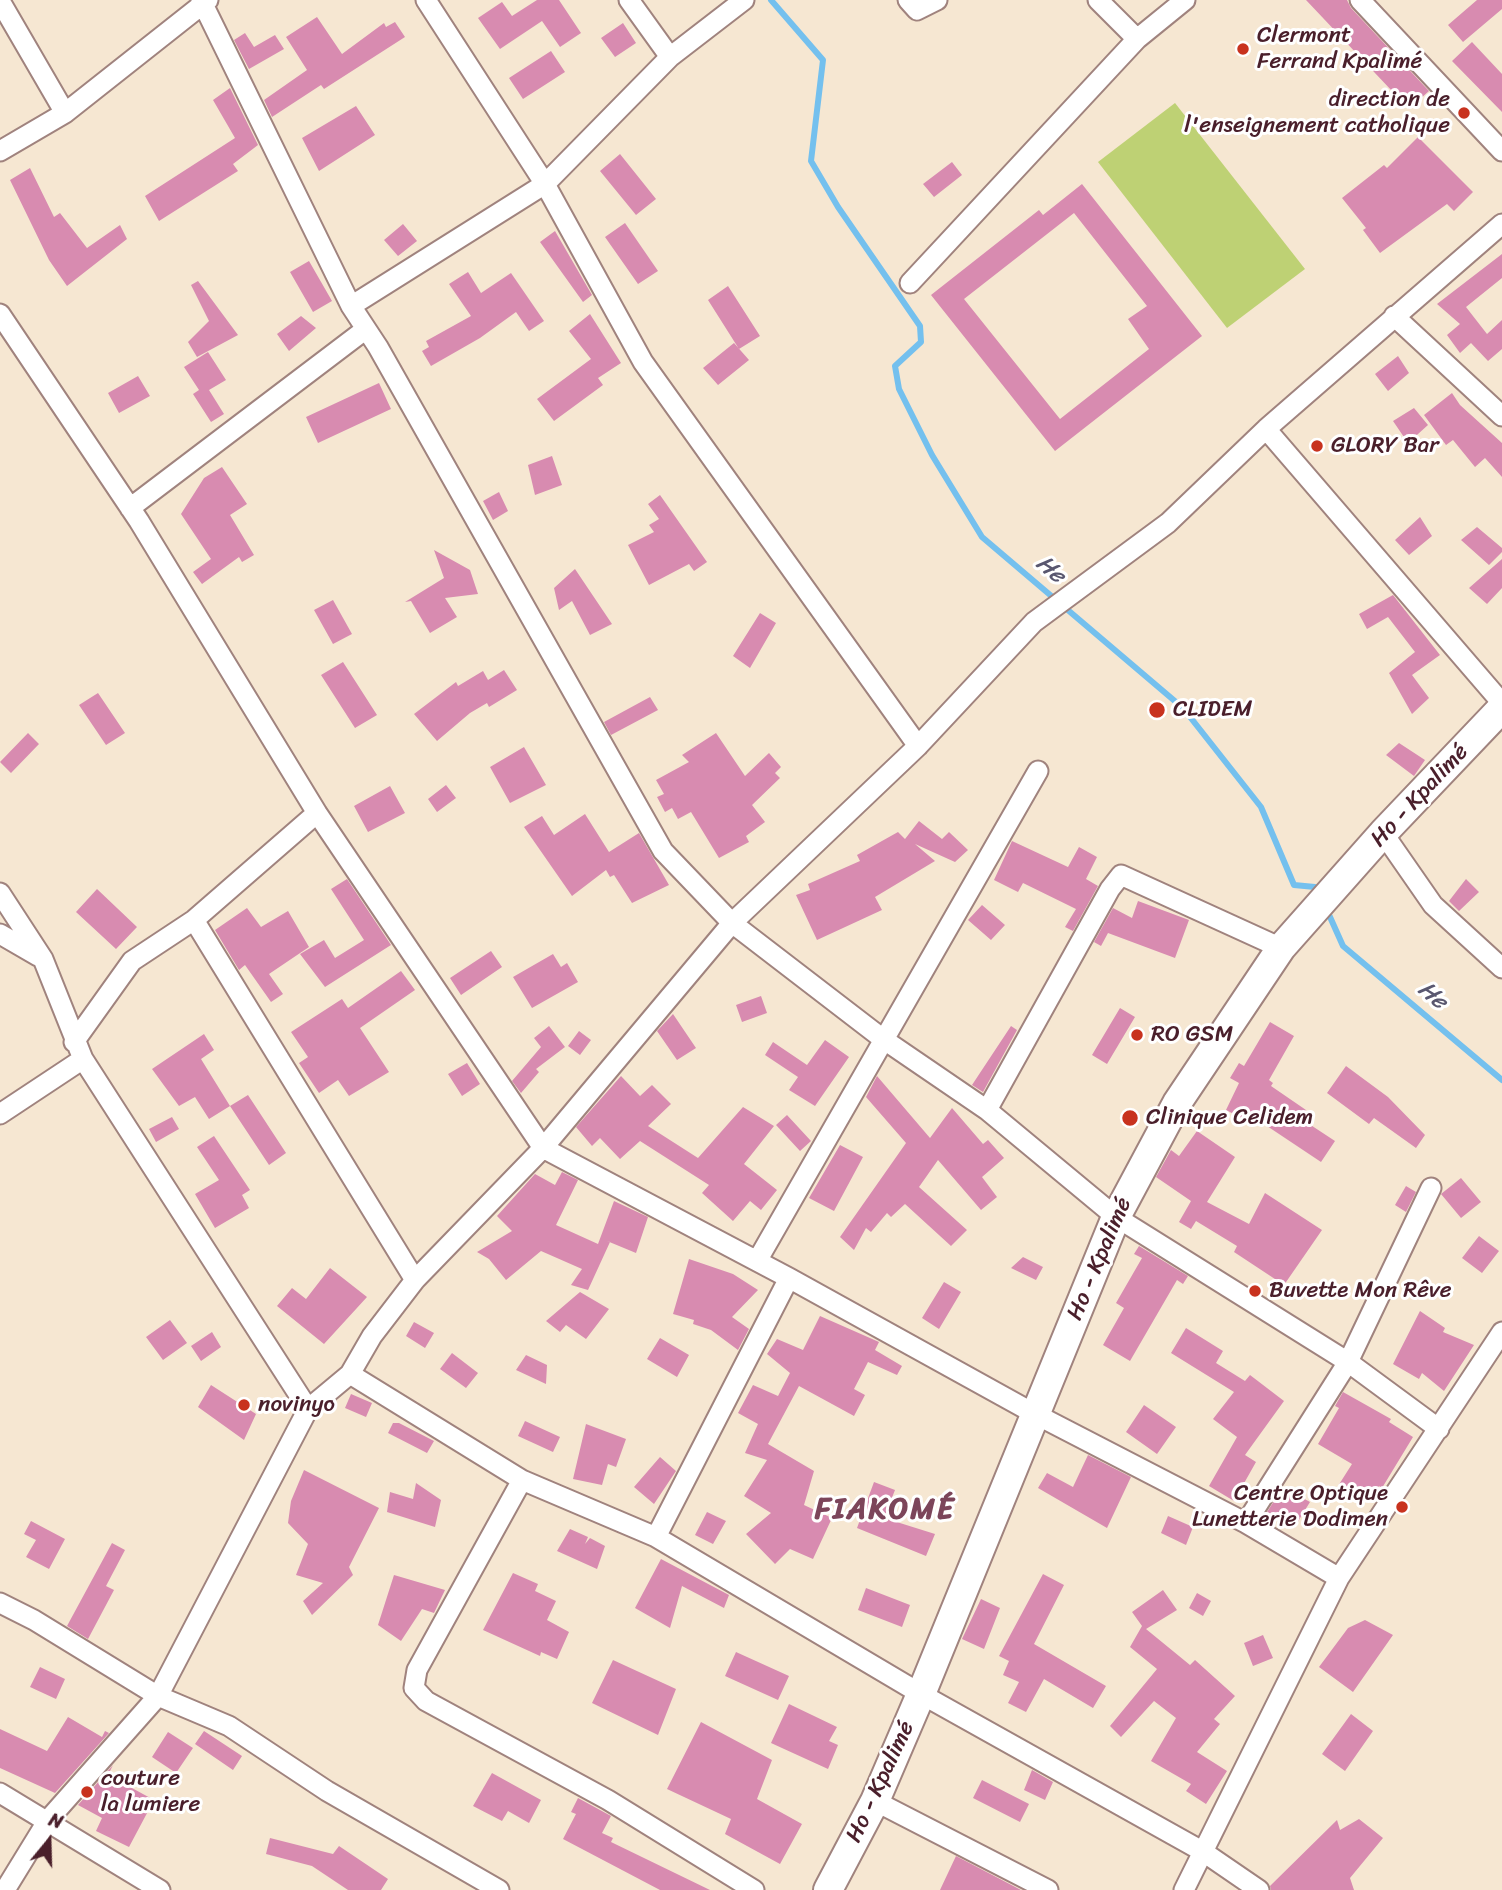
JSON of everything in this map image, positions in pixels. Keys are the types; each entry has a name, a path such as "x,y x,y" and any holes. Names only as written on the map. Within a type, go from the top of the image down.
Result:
{"main road":[{"name":"Ho - Kpalimé","path":"828,1890 875,1801 921,1694 1116,1217 1177,1103 1290,938 1502,705"}],"street":[{"path":"426,0 545,184 643,362 918,746"},
{"path":"629,0 670,57"},
{"path":"351,306 545,184 670,57 744,0"},
{"path":"908,0 917,10 937,0"},
{"path":"1098,0 1137,40"},
{"path":"910,283 1137,40 1185,0"},
{"path":"1360,0 1502,151"},
{"path":"0,1 65,113"},
{"path":"0,151 65,113 204,1 351,306 663,851 732,923 883,1039 987,1110 1116,1217 1348,1362 1439,1429"},
{"path":"5,1890 48,1820 158,1696 308,1409 350,1374 372,1336 415,1280 543,1148 732,923 918,746 1034,622 1168,523 1266,429 1502,224"},
{"path":"0,314 130,508 317,813 543,1148 789,1278 1034,1414 1246,1523 1339,1578"},
{"path":"1394,316 1502,416"},
{"path":"130,508 366,329"},
{"path":"1266,429 1502,705"},
{"path":"757,1261 1038,771"},
{"path":"0,1114 79,1050 132,961 194,920 317,813"},
{"path":"1383,833 1433,905 1502,968"},
{"path":"987,1110 1116,878 1121,875 1290,938"},
{"path":"0,893 43,960 79,1050 308,1409"},
{"path":"194,920 415,1280"},
{"path":"0,934 43,960"},
{"path":"1246,1523 1348,1362 1431,1188"},
{"path":"656,1537 789,1278"},
{"path":"1184,1890 1339,1578 1502,1332"},
{"path":"350,1374 522,1480 656,1537 921,1694 1202,1851 1259,1890"},
{"path":"522,1480 417,1670 414,1688 426,1701 608,1800 754,1890"},
{"path":"0,1603 34,1620 158,1696 229,1726 327,1791 499,1890"},
{"path":"0,1793 160,1890"},
{"path":"875,1801 1048,1890"}],"green space":[{"path":"1175,103 1305,269 1227,328 1098,162"}],"building":[{"path":"537,0 559,0 581,33 560,47 542,21 500,49 478,18 502,2 512,16"},
{"path":"1306,0 1347,0 1351,8 1429,91 1409,109"},
{"path":"1477,0 1502,0 1502,9 1463,42 1448,25"},
{"path":"317,17 342,54 384,23 386,27 395,22 405,37 324,89 321,85 272,117 264,100 307,70 286,37"},
{"path":"623,23 636,43 615,57 601,38"},
{"path":"245,33 254,47 275,35 284,49 249,69 234,40"},
{"path":"1472,42 1502,74 1502,112 1452,61"},
{"path":"551,51 565,72 523,99 509,78"},
{"path":"230,88 258,145 233,164 238,171 159,221 145,196 235,138 213,100"},
{"path":"356,106 375,135 319,171 302,138"},
{"path":"1418,137 1473,192 1454,211 1447,204 1380,253 1363,230 1366,228 1342,198 1384,165 1387,168"},
{"path":"620,154 656,199 636,215 600,171"},
{"path":"952,162 962,175 934,197 923,184"},
{"path":"30,168 54,217 60,213 87,248 120,225 127,239 67,286 49,260 10,180"},
{"path":"1082,184 1202,336 1055,451 931,295 1039,210 1043,215","holes":["1074,213 1147,306 1128,319 1149,349 1060,419 964,299"]},
{"path":"625,223 658,271 638,284 605,237"},
{"path":"403,224 417,241 398,256 384,240"},
{"path":"555,231 592,295 583,302 540,242"},
{"path":"1502,254 1502,278 1466,307 1487,334 1502,320 1502,349 1488,361 1471,343 1460,353 1447,335 1460,324 1437,304"},
{"path":"309,261 332,301 313,312 290,272"},
{"path":"468,272 481,293 511,273 544,321 529,331 516,312 480,338 431,366 422,351 429,347 426,341 471,316 449,284"},
{"path":"198,281 238,335 197,357 188,342 209,321 191,285"},
{"path":"728,286 760,336 739,349 708,300"},
{"path":"590,314 621,363 598,378 603,385 554,421 537,399 591,359 569,331"},
{"path":"301,316 316,328 289,351 277,334"},
{"path":"734,343 749,360 718,385 703,368"},
{"path":"208,352 226,380 209,390 224,414 211,422 193,394 199,390 184,367"},
{"path":"1398,356 1409,373 1388,391 1375,374"},
{"path":"138,376 150,396 119,413 108,393"},
{"path":"379,383 391,409 318,443 306,417"},
{"path":"1452,393 1460,405 1502,443 1502,477 1485,458 1475,467 1453,440 1446,445 1424,415"},
{"path":"1414,408 1428,425 1408,443 1393,421"},
{"path":"552,456 562,485 535,495 528,465"},
{"path":"222,467 247,504 230,515 254,555 242,562 239,557 202,584 193,572 211,559 181,514 204,478"},
{"path":"499,492 508,511 493,520 483,501"},
{"path":"660,495 707,562 694,571 689,564 649,585 628,545 654,532 649,525 659,519 648,504"},
{"path":"1420,517 1432,536 1409,555 1395,540"},
{"path":"1477,527 1502,548 1502,552 1489,565 1461,540"},
{"path":"434,550 470,570 478,594 445,598 457,617 430,633 411,601 405,602 444,578"},
{"path":"1502,559 1502,588 1487,604 1469,588"},
{"path":"575,569 612,624 590,635 572,601 559,610 554,588"},
{"path":"1393,595 1440,655 1412,675 1429,698 1412,714 1389,673 1415,652 1388,617 1367,629 1359,614"},
{"path":"333,600 352,634 333,644 314,610"},
{"path":"760,613 776,623 750,668 733,656"},
{"path":"343,662 377,715 355,728 321,675"},
{"path":"504,670 517,690 489,707 487,703 470,713 437,741 414,714 456,682 458,686 483,671 488,680"},
{"path":"98,693 125,733 106,745 79,705"},
{"path":"650,697 658,710 611,735 604,722"},
{"path":"28,733 39,744 11,773 0,762"},
{"path":"716,733 745,776 769,753 781,767 775,773 780,778 752,805 765,822 746,836 749,842 719,858 691,812 678,819 672,808 665,812 657,797 664,794 656,780 689,762 682,755"},
{"path":"1399,743 1425,760 1414,776 1386,755"},
{"path":"524,747 546,785 510,803 490,767"},
{"path":"446,785 456,798 437,812 428,799"},
{"path":"390,786 405,813 368,832 354,806"},
{"path":"585,814 609,852 639,833 669,885 632,903 614,875 610,877 606,870 572,896 524,827 542,816 554,835"},
{"path":"919,821 942,839 949,832 968,850 955,862 915,844 935,861 875,897 882,910 817,940 796,895 810,890 808,884 860,861 857,855 898,832 905,839"},
{"path":"1012,841 1068,867 1079,847 1097,857 1086,879 1098,886 1073,931 1065,927 1076,909 1023,883 1018,892 994,880"},
{"path":"347,879 391,945 325,987 300,954 324,940 335,958 364,940 331,889"},
{"path":"1466,879 1479,892 1459,911 1449,901"},
{"path":"97,889 137,927 116,949 76,912"},
{"path":"1138,901 1189,920 1175,958 1108,933 1101,946 1094,942 1113,908 1132,918"},
{"path":"982,905 1005,925 991,940 968,920"},
{"path":"247,908 261,927 288,911 309,947 269,974 283,994 271,1002 245,965 239,970 215,930"},
{"path":"491,951 502,967 461,995 450,978"},
{"path":"553,954 561,967 567,963 578,982 532,1008 513,977"},
{"path":"401,971 415,990 360,1028 389,1072 349,1096 338,1080 319,1093 299,1063 308,1057 291,1032 342,999 348,1008"},
{"path":"761,996 767,1013 742,1022 736,1005"},
{"path":"1120,1008 1135,1017 1107,1064 1092,1055"},
{"path":"673,1014 696,1048 677,1060 657,1031"},
{"path":"1270,1022 1294,1036 1269,1080 1273,1083 1271,1086 1306,1110 1300,1118 1335,1141 1321,1162 1252,1116 1249,1122 1226,1110 1239,1083 1230,1078 1239,1063 1244,1066"},
{"path":"549,1026 565,1047 536,1069 539,1072 521,1093 512,1081 541,1047 534,1038"},
{"path":"1011,1026 1017,1030 983,1092 972,1085"},
{"path":"579,1031 591,1040 580,1055 568,1046"},
{"path":"204,1034 214,1050 201,1059 230,1106 209,1119 195,1097 179,1106 152,1069"},
{"path":"825,1040 849,1057 815,1106 789,1090 798,1077 765,1055 773,1042 807,1065"},
{"path":"467,1063 480,1084 462,1096 448,1074"},
{"path":"1346,1066 1388,1097 1425,1135 1416,1148 1374,1118 1369,1124 1327,1093"},
{"path":"621,1076 640,1096 652,1085 671,1104 648,1126 698,1158 743,1107 774,1126 744,1164 777,1190 761,1210 750,1201 733,1221 702,1193 709,1185 640,1141 620,1159 600,1138 592,1146 576,1127"},
{"path":"877,1076 930,1138 952,1108 983,1144 988,1140 1004,1158 982,1177 997,1197 981,1210 938,1160 919,1187 967,1230 951,1246 905,1204 891,1217 887,1213 871,1232 866,1228 854,1250 840,1237 906,1143 866,1097"},
{"path":"248,1095 286,1153 269,1165 230,1106"},
{"path":"787,1115 811,1141 800,1151 776,1125"},
{"path":"172,1117 179,1129 156,1142 149,1129"},
{"path":"1197,1131 1235,1157 1207,1202 1249,1224 1265,1193 1322,1230 1284,1285 1234,1252 1237,1246 1196,1221 1191,1229 1179,1222 1191,1201 1156,1177 1171,1150 1179,1156"},
{"path":"214,1136 250,1190 242,1195 249,1208 215,1228 195,1194 219,1180 197,1147"},
{"path":"840,1145 863,1157 834,1211 809,1198"},
{"path":"562,1172 578,1180 556,1225 598,1244 614,1201 648,1217 636,1253 610,1242 588,1290 571,1285 582,1269 541,1251 506,1280 489,1259 477,1252 512,1231 497,1216 535,1174 555,1185"},
{"path":"1461,1178 1481,1202 1461,1218 1441,1194"},
{"path":"1406,1186 1416,1192 1406,1212 1395,1205"},
{"path":"1479,1236 1499,1251 1482,1273 1462,1258"},
{"path":"1139,1246 1188,1276 1183,1284 1177,1280 1130,1361 1103,1345 1124,1308 1116,1303 1142,1258 1134,1254"},
{"path":"1023,1257 1043,1267 1036,1280 1011,1268"},
{"path":"689,1259 733,1274 758,1290 732,1317 749,1329 738,1350 711,1330 693,1324 694,1320 673,1314"},
{"path":"330,1268 367,1297 324,1344 277,1306 292,1288 306,1299"},
{"path":"944,1282 961,1292 939,1329 922,1318"},
{"path":"580,1292 609,1309 586,1339 566,1325 560,1332 546,1321"},
{"path":"1420,1311 1445,1328 1443,1332 1474,1345 1444,1391 1422,1373 1419,1379 1393,1364"},
{"path":"820,1316 879,1342 875,1350 902,1366 897,1375 868,1362 854,1389 865,1395 854,1416 799,1386 768,1444 814,1471 804,1505 832,1518 813,1559 790,1549 775,1564 746,1534 771,1513 744,1496 767,1460 745,1453 758,1424 738,1413 753,1385 778,1396 790,1373 767,1354 777,1339 803,1350"},
{"path":"170,1320 187,1343 163,1360 146,1337"},
{"path":"414,1322 434,1333 425,1348 406,1336"},
{"path":"1186,1328 1223,1351 1216,1363 1245,1381 1250,1375 1284,1401 1245,1455 1256,1462 1234,1501 1209,1486 1237,1437 1213,1419 1234,1392 1171,1353"},
{"path":"212,1332 221,1347 201,1361 191,1346"},
{"path":"660,1338 689,1355 677,1377 647,1359"},
{"path":"452,1353 478,1373 466,1388 440,1369"},
{"path":"526,1355 547,1365 546,1384 516,1370"},
{"path":"211,1385 256,1414 244,1440 198,1407"},
{"path":"1343,1392 1391,1419 1389,1422 1413,1437 1382,1488 1379,1486 1368,1503 1338,1486 1352,1464 1318,1444 1339,1408 1335,1406"},
{"path":"351,1394 372,1403 366,1417 345,1408"},
{"path":"1144,1405 1176,1427 1157,1454 1126,1432"},
{"path":"525,1421 560,1437 553,1452 518,1436"},
{"path":"393,1423 399,1423 434,1441 427,1453 388,1433"},
{"path":"586,1424 626,1439 616,1467 608,1464 602,1485 573,1479"},
{"path":"1088,1455 1131,1477 1107,1528 1038,1488 1047,1473 1073,1487"},
{"path":"660,1457 676,1471 654,1504 634,1487"},
{"path":"304,1470 379,1508 349,1567 353,1575 312,1615 303,1601 323,1583 296,1575 308,1544 288,1523 291,1501"},
{"path":"874,1482 895,1490 884,1518 935,1534 926,1556 857,1528"},
{"path":"416,1483 441,1500 435,1527 387,1512 390,1492 413,1499"},
{"path":"1283,1487 1310,1502 1294,1528 1267,1512"},
{"path":"707,1512 726,1521 713,1544 695,1535"},
{"path":"1168,1516 1193,1527 1186,1545 1161,1533"},
{"path":"31,1521 65,1539 49,1569 26,1557 36,1540 24,1534"},
{"path":"570,1529 588,1537 585,1544 590,1538 605,1546 597,1569 557,1551"},
{"path":"112,1543 125,1550 106,1586 114,1590 88,1639 67,1626"},
{"path":"661,1559 729,1595 724,1608 682,1586 670,1628 635,1608"},
{"path":"513,1573 538,1584 535,1591 556,1601 547,1620 569,1632 557,1659 541,1652 540,1656 483,1630"},
{"path":"1043,1574 1064,1585 1034,1644 1106,1686 1093,1708 1044,1679 1026,1712 1008,1703 1019,1682 1003,1675 1009,1661 999,1656"},
{"path":"394,1575 445,1590 434,1613 422,1609 401,1641 378,1625"},
{"path":"866,1588 910,1605 902,1627 858,1610"},
{"path":"1163,1590 1177,1610 1146,1629 1190,1665 1195,1660 1235,1696 1214,1719 1220,1724 1197,1752 1227,1771 1206,1804 1186,1791 1191,1784 1151,1761 1176,1718 1154,1701 1121,1737 1110,1726 1157,1669 1130,1647 1142,1626 1132,1612"},
{"path":"1197,1593 1211,1601 1203,1616 1189,1608"},
{"path":"981,1599 1000,1608 984,1649 962,1639"},
{"path":"1365,1620 1393,1635 1353,1692 1319,1667 1348,1628"},
{"path":"1263,1635 1273,1658 1253,1666 1244,1643"},
{"path":"736,1652 789,1676 778,1700 725,1676"},
{"path":"613,1660 676,1689 658,1735 592,1703"},
{"path":"40,1667 65,1679 56,1699 30,1687"},
{"path":"789,1704 837,1727 829,1741 838,1745 828,1769 771,1743"},
{"path":"1351,1714 1373,1731 1345,1771 1322,1754"},
{"path":"68,1717 102,1737 105,1731 109,1733 55,1793 0,1768 0,1729 47,1751"},
{"path":"701,1722 772,1760 757,1799 802,1824 780,1864 725,1834 731,1819 667,1789"},
{"path":"204,1731 242,1756 233,1770 195,1744"},
{"path":"168,1732 193,1748 176,1773 152,1757"},
{"path":"113,1765 108,1775 154,1800 129,1847 96,1831 102,1818 78,1805"},
{"path":"1032,1770 1053,1782 1045,1800 1024,1790"},
{"path":"492,1773 541,1800 529,1823 508,1811 502,1821 473,1806"},
{"path":"982,1780 1029,1804 1020,1822 973,1798"},
{"path":"578,1798 611,1816 602,1833 613,1838 611,1842 710,1890 660,1890 563,1839 576,1814 571,1812"},
{"path":"1359,1819 1383,1838 1350,1878 1354,1890 1271,1890 1270,1886 1337,1820 1340,1830"},
{"path":"270,1838 333,1854 339,1846 388,1879 381,1890 348,1890 312,1866 266,1854"},
{"path":"956,1856 1021,1890 940,1890"}],"waterway":[{"name":"He","path":"771,0 823,60 811,161 838,207 920,326 921,342 895,366 899,389 932,455 982,537 1183,708 1261,807 1294,885 1315,887 1319,895"},
{"name":"He","path":"1326,908 1343,946 1502,1080"}],"place":[{"name":"Clermont Ferrand Kpalimé","path":"1243,49"},
{"name":"direction de l'enseignement catholique","path":"1464,113"},
{"name":"GLORY Bar","path":"1317,446"},
{"name":"CLIDEM","path":"1157,710"},
{"name":"RO GSM","path":"1137,1035"},
{"name":"Clinique Celidem","path":"1130,1118"},
{"name":"Buvette Mon Rêve","path":"1255,1291"},
{"name":"novinyo","path":"244,1405"},
{"name":"Centre Optique Lunetterie Dodimen","path":"1402,1507"},
{"name":"couture la lumiere","path":"87,1792"}],"district":[{"name":"FIAKOMÉ","path":"885,1510"}]}
